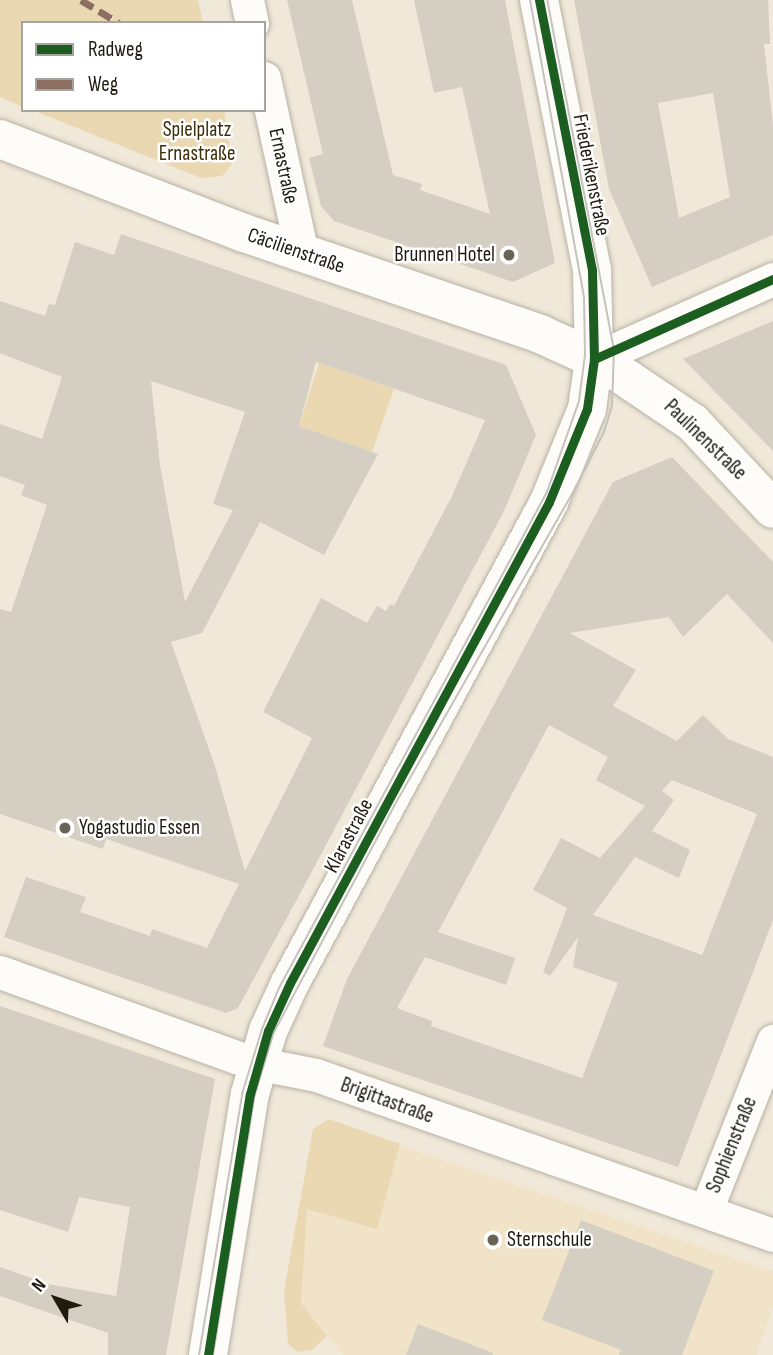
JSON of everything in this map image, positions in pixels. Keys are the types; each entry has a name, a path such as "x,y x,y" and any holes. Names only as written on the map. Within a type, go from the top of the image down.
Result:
{"street":[{"path":"247,0 252,21"},
{"name":"Friederikenstraße","path":"540,0 592,270 594,359"},
{"name":"Ernastraße","path":"266,87 302,254"},
{"name":"Cäcilienstraße","path":"0,139 302,254 540,334 594,359"},
{"path":"594,359 773,279"},
{"name":"Paulinenstraße","path":"594,359 687,418 773,509"},
{"name":"Klarastraße","path":"208,1355 259,1064 289,983 559,481 587,409 594,359"},
{"name":"Brigittastraße","path":"0,972 259,1064 316,1075 773,1235"},
{"name":"Sophienstraße","path":"706,1210 773,1041"}],"shaded area":[{"name":"Sternschule","path":"328,1121 773,1271 773,1308 756,1355 343,1355 301,1303 307,1208"}],"green space":[{"path":"0,0 198,0 203,21 21,21 21,106 0,97"},
{"name":"Spielplatz Ernastraße","path":"37,112 224,112 232,164 222,176 201,178"},
{"path":"319,363 394,389 372,452 299,426"},
{"path":"329,1119 400,1144 377,1229 307,1209 301,1303 327,1336 312,1350 298,1352 288,1344 284,1291 313,1129"}],"building":[{"path":"287,0 352,0 393,175 422,184 420,190 490,214 462,87 434,93 414,0 505,0 555,263 513,282 334,221 321,206 309,158 323,154"},
{"path":"574,0 768,0 770,44 764,44 773,126 773,235 652,287 609,189","holes":["713,93 730,197 679,218 658,103"]},
{"path":"121,234 506,365 536,435 504,511 302,890 238,1008 226,1013 4,937 26,877 86,897 80,912 150,936 152,929 207,948 239,884 106,839 103,849 0,814 0,609 11,612 47,505 21,495 25,485 0,476 0,424 42,439 62,377 0,353 0,301 45,316 49,304 55,305 75,242 114,255","holes":["316,362 485,420 452,496 394,606 390,604 386,611 377,606 367,623 321,598 263,712 312,738 245,871 215,766 171,642 202,633 260,522 324,555 378,454 299,426","151,381 245,412 213,504 233,510 185,602 160,465"]},
{"path":"773,321 773,451 683,359"},
{"path":"672,457 773,562 773,643 727,594 683,637 669,617 570,633 636,670 613,706 677,741 703,715 728,739 773,757 773,920 678,1167 323,1046 347,979 613,482","holes":["549,725 608,757 596,780 645,806 600,858 561,838 533,890 567,908 543,972 550,976 578,937 573,967 618,983 582,1078 431,1026 432,1021 397,1008 425,957 506,985 515,958 438,932","672,780 757,814 702,955 593,915 635,857 679,878 690,850 652,831 674,800 662,791"]},
{"path":"0,1006 215,1079 166,1355 108,1355 108,1333 0,1296 0,1267 48,1284 116,1296 130,1207 79,1197 68,1232 0,1210"},
{"path":"581,1220 714,1271 682,1355 619,1355 621,1350 542,1320"},
{"path":"418,1324 493,1353 493,1355 406,1355"}],"tram line":[{"path":"199,1355 242,1094 262,1029 279,988 547,492 579,401 585,355 584,297 530,0"},
{"path":"213,1355 255,1094 274,1032 394,806 571,496 604,432 612,406 614,350 547,0"}],"marked path":[{"path":"81,0 116,21"}],"cycle path":[{"path":"208,1355 250,1094 268,1031 290,983 549,502 587,409 594,359 592,270 539,0"},
{"path":"594,359 773,279"}],"place":[{"name":"Brunnen Hotel","path":"509,255"},
{"name":"Yogastudio Essen","path":"65,828"},
{"name":"Sternschule","path":"493,1240"}]}
